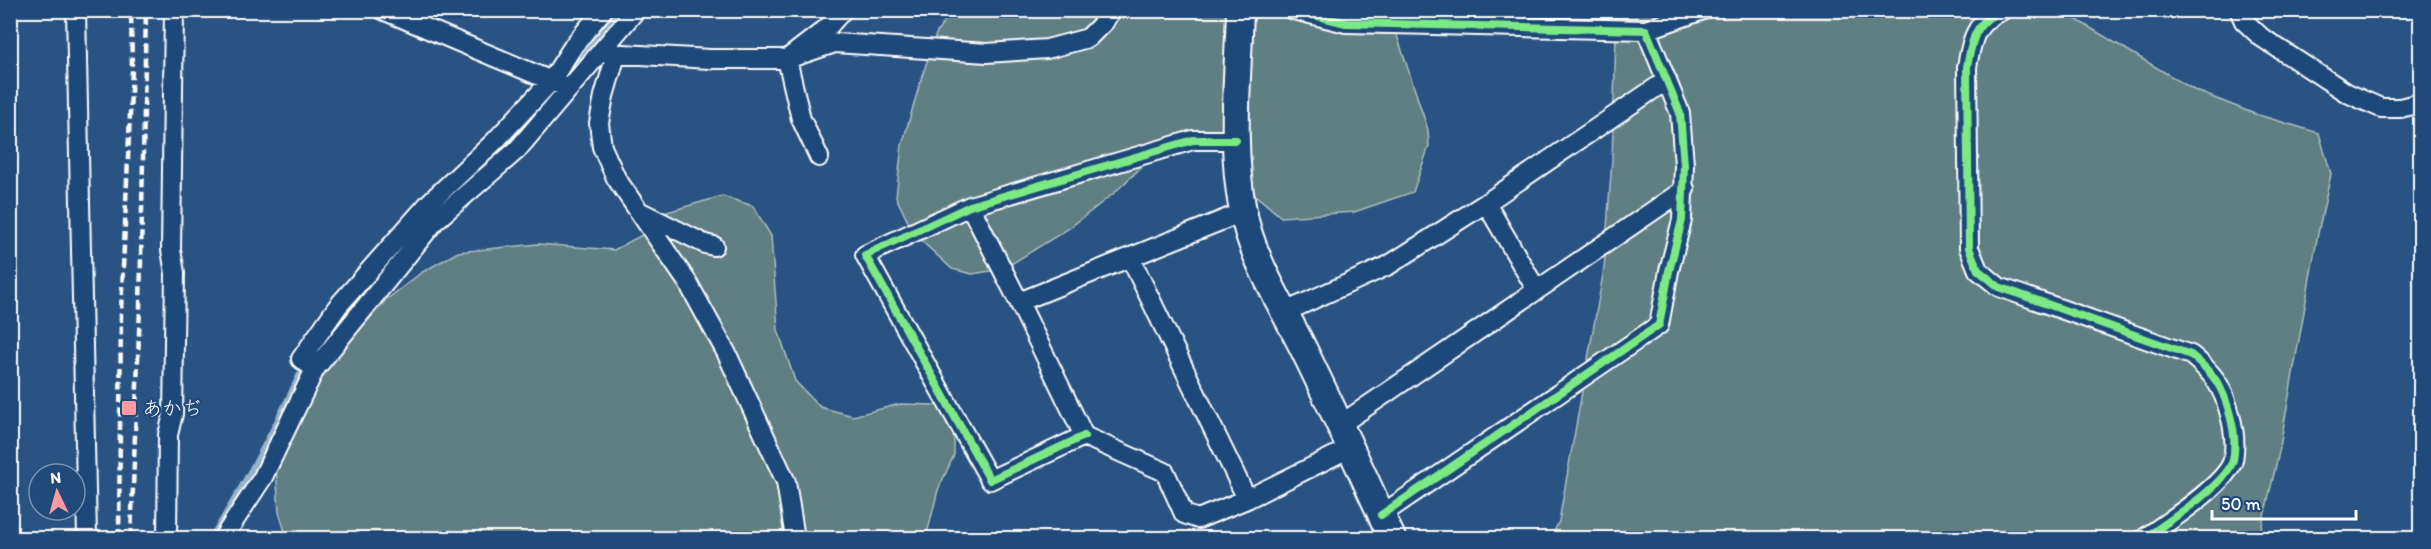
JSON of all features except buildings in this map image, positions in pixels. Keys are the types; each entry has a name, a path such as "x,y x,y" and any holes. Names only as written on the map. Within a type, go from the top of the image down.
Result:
{"street":[{"path":"76,10 87,538"},
{"path":"167,538 168,435 173,414 175,273 171,250 174,10"},
{"path":"382,10 569,88"},
{"path":"310,365 301,359 338,306 430,201 495,141 551,81 574,45 603,10"},
{"path":"224,538 263,477 310,365 435,221 517,150 569,88 609,54 636,10"},
{"path":"787,58 827,28 843,10"},
{"path":"609,54 710,59 787,58 835,43 987,52 1047,49 1088,38 1104,22 1111,10"},
{"path":"1240,10 1236,140 1243,212 1254,249 1352,447 1392,538"},
{"path":"1294,10 1346,23 1646,30 1703,10"},
{"path":"2003,10 1977,27 1970,47 1967,67 1969,248 1978,270 1999,287 2191,355 2209,370 2225,394 2235,434 2233,461 2224,476 2204,495 2145,538"},
{"path":"2239,10 2244,21 2261,37 2347,93 2381,108 2400,108 2421,103"},
{"path":"1381,514 1659,325 1682,220 1685,189 1680,112 1646,30"},
{"path":"609,54 599,123 602,147 616,178 688,283 726,352 786,482 795,538"},
{"path":"787,58 801,119 819,157"},
{"path":"1286,312 1389,265 1667,80"},
{"path":"1084,436 990,480 865,255 970,206 1192,140 1236,140"},
{"path":"1341,424 1685,189"},
{"path":"1486,202 1536,289"},
{"path":"970,206 1084,436 1165,472 1184,514 1198,519 1247,499 1352,447"},
{"path":"638,210 705,244 714,246"},
{"path":"1019,302 1243,212"},
{"path":"1130,257 1247,499"}],"green space":[{"path":"951,11 1389,11 1428,130 1429,146 1413,192 1354,212 1281,217 1254,194 1232,160 1212,140 1149,160 1113,194 1068,229 1003,269 972,274 952,269 914,234 896,197 902,145 920,83 936,34"},
{"path":"1615,11 2062,11 2194,90 2255,114 2319,133 2331,174 2318,233 2279,452 2259,538 1551,538 1559,521 1604,269 1612,160"},
{"path":"722,196 753,206 771,236 778,330 795,381 820,407 853,416 900,404 936,405 954,421 954,455 938,490 926,538 287,538 279,512 275,453 297,401 386,300 421,273 458,252 538,244 614,250 644,234 664,213"}],"waterway":[{"path":"571,71 619,10"},
{"path":"450,196 513,138 552,95"},
{"path":"328,336 402,247"},
{"path":"211,538 258,458 306,366"}],"railway":[{"path":"119,538 121,312 132,70 131,10"},
{"path":"131,538 140,308 146,10"}],"cycle path":[{"path":"1294,10 1346,23 1646,30 1680,113 1684,165 1682,220 1659,325 1381,515"},
{"path":"2003,10 1986,20 1976,32 1967,67 1969,248 1978,270 1999,287 2191,355 2216,381 2230,415 2234,448 2233,460 2228,470 2195,502 2145,538"},
{"path":"1084,436 990,480 865,255 970,206 1193,140 1236,140"}],"place":[{"name":"あかぢ","path":"129,408"}]}
